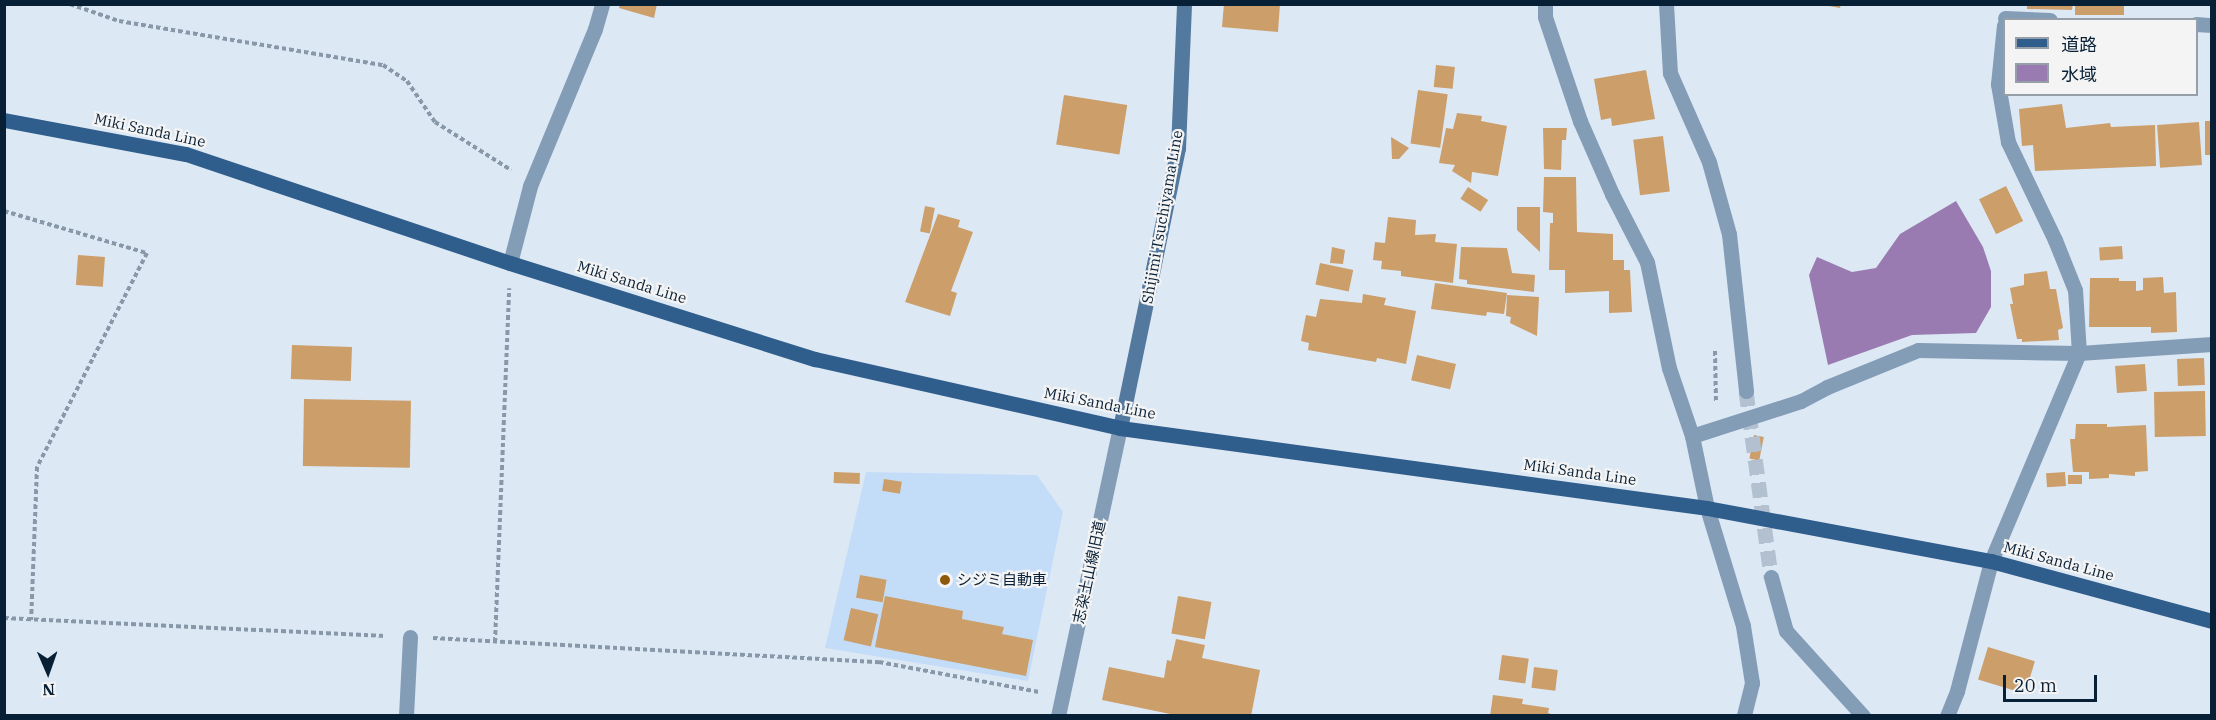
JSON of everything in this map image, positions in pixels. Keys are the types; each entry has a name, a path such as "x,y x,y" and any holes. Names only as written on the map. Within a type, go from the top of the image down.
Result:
{"main road":[{"name":"Shijimi Tsuchiyama Line","path":"1120,428 1178,148 1184,4"},
{"name":"Miki Sanda Line","path":"4,120 186,154 510,263 815,359 1120,428 1707,508 1991,561 2211,621"}],"street":[{"path":"510,263 530,186 595,29 602,4"},
{"path":"1545,4 1545,17 1580,121 1612,194 1647,262 1669,368 1692,436 1707,508 1743,626 1752,683 1744,716"},
{"path":"1666,4 1670,73 1709,162 1729,234 1746,391"},
{"path":"2005,17 2020,18"},
{"path":"1947,716 1957,691 1991,561 2079,353 2075,290 2055,240 2008,142 1998,84 2003,36"},
{"path":"1692,436 1801,401 1827,387 1918,350 2079,353 2211,344"},
{"name":"志染土山線旧道","path":"1058,716 1120,428"},
{"path":"1771,577 1786,631 1863,716"},
{"path":"406,716 410,637"}],"path":[{"path":"70,4 119,21 383,65 407,81 435,122 501,161 530,186"},
{"path":"4,211 147,253 37,467 31,620"},
{"path":"495,642 510,263"},
{"path":"4,618 879,662 1061,695"}],"shaded area":[{"name":"シジミ自動車","path":"866,472 1037,475 1063,512 1028,681 825,648"}],"water":[{"path":"1956,201 1983,247 1991,271 1991,307 1976,333 1912,335 1828,365 1809,275 1817,257 1852,272 1876,268 1900,234"}],"building":[{"path":"620,4 657,4 654,18 619,8"},
{"path":"1224,4 1280,4 1278,32 1222,27"},
{"path":"1818,4 1841,4 1840,8"},
{"path":"2027,4 2073,4 2072,10 2027,9"},
{"path":"2075,4 2124,4 2124,15 2075,15"},
{"path":"1436,65 1455,67 1453,89 1434,87"},
{"path":"1646,70 1655,119 1612,126 1611,118 1601,120 1594,79"},
{"path":"1418,90 1448,94 1440,148 1410,143"},
{"path":"1064,95 1127,105 1119,154 1056,144"},
{"path":"2062,104 2066,128 2110,123 2111,127 2155,125 2156,166 2035,171 2033,145 2022,146 2019,109"},
{"path":"1457,113 1482,116 1481,121 1507,126 1498,176 1472,172 1471,183 1452,171 1455,165 1439,163 1446,128 1453,129"},
{"path":"2205,121 2212,121 2212,155 2205,155"},
{"path":"2199,122 2202,165 2160,168 2157,125"},
{"path":"1543,128 1567,128 1566,140 1562,140 1561,170 1544,169"},
{"path":"1663,136 1670,192 1640,195 1633,140"},
{"path":"1391,137 1409,148 1399,159 1392,159"},
{"path":"1544,177 1576,177 1577,232 1613,234 1613,260 1624,260 1624,270 1630,270 1632,312 1609,313 1609,291 1565,293 1565,270 1549,270 1550,223 1553,223 1553,213 1543,212"},
{"path":"2006,186 2023,221 1996,234 1979,199"},
{"path":"1468,187 1488,200 1481,212 1460,199"},
{"path":"925,206 935,208 930,233 920,232"},
{"path":"1517,207 1540,207 1540,252 1517,230"},
{"path":"938,214 960,220 958,227 973,232 951,291 957,293 950,316 905,302"},
{"path":"1388,217 1416,220 1415,235 1436,234 1435,242 1457,244 1453,283 1401,276 1401,271 1381,269 1382,261 1373,260 1375,242 1385,243"},
{"path":"2122,246 2123,259 2100,261 2099,248"},
{"path":"1332,247 1345,250 1343,264 1330,263"},
{"path":"1461,247 1507,248 1512,273 1535,275 1534,292 1467,284 1467,280 1459,279"},
{"path":"78,255 105,257 103,287 76,285"},
{"path":"1320,263 1353,270 1349,292 1315,285"},
{"path":"2047,271 2050,289 2056,289 2063,328 2058,330 2059,340 2022,342 2022,339 2017,339 2010,304 2013,304 2010,288 2024,285 2024,274"},
{"path":"2163,277 2164,293 2176,292 2177,332 2151,333 2151,327 2089,327 2090,278 2119,278 2119,281 2136,281 2136,291 2143,290 2143,278"},
{"path":"1435,283 1507,293 1504,314 1487,312 1486,316 1431,309"},
{"path":"1363,294 1386,298 1384,305 1416,311 1406,364 1377,358 1376,362 1308,350 1309,343 1301,341 1306,315 1316,317 1320,299 1362,303"},
{"path":"1507,295 1539,297 1537,336 1510,323 1511,317 1506,316"},
{"path":"292,345 352,347 351,381 291,379"},
{"path":"1417,355 1456,364 1450,389 1411,380"},
{"path":"2204,358 2205,385 2178,386 2177,359"},
{"path":"2145,364 2147,391 2117,393 2115,366"},
{"path":"2205,391 2206,436 2155,437 2154,392"},
{"path":"304,399 411,401 410,468 303,466"},
{"path":"2076,424 2107,424 2107,427 2146,425 2148,471 2135,472 2135,476 2109,474 2109,478 2089,479 2089,472 2073,472 2070,439 2075,439"},
{"path":"1754,435 1764,437 1759,460 1749,459"},
{"path":"834,472 860,473 860,484 834,483"},
{"path":"2065,472 2066,486 2047,487 2046,473"},
{"path":"2068,475 2082,475 2082,484 2068,484"},
{"path":"884,479 902,482 900,494 882,491"},
{"path":"860,575 887,580 883,602 856,598"},
{"path":"885,596 963,611 962,619 1004,627 1002,634 1033,640 1026,676 875,647"},
{"path":"1178,596 1211,602 1205,639 1171,633"},
{"path":"851,608 878,614 871,646 844,640"},
{"path":"1176,639 1205,645 1202,658 1260,670 1251,716 1180,716 1102,700 1109,667 1164,678 1167,660 1171,661"},
{"path":"1988,647 2035,661 2025,694 1978,680"},
{"path":"1502,655 1529,659 1525,684 1499,680"},
{"path":"1534,667 1558,670 1555,691 1531,688"},
{"path":"1493,695 1523,699 1522,704 1549,708 1548,713 1558,716 1490,716"}],"tunnel":[{"path":"1746,391 1771,577"}],"place":[{"name":"シジミ自動車","path":"945,580"}]}
